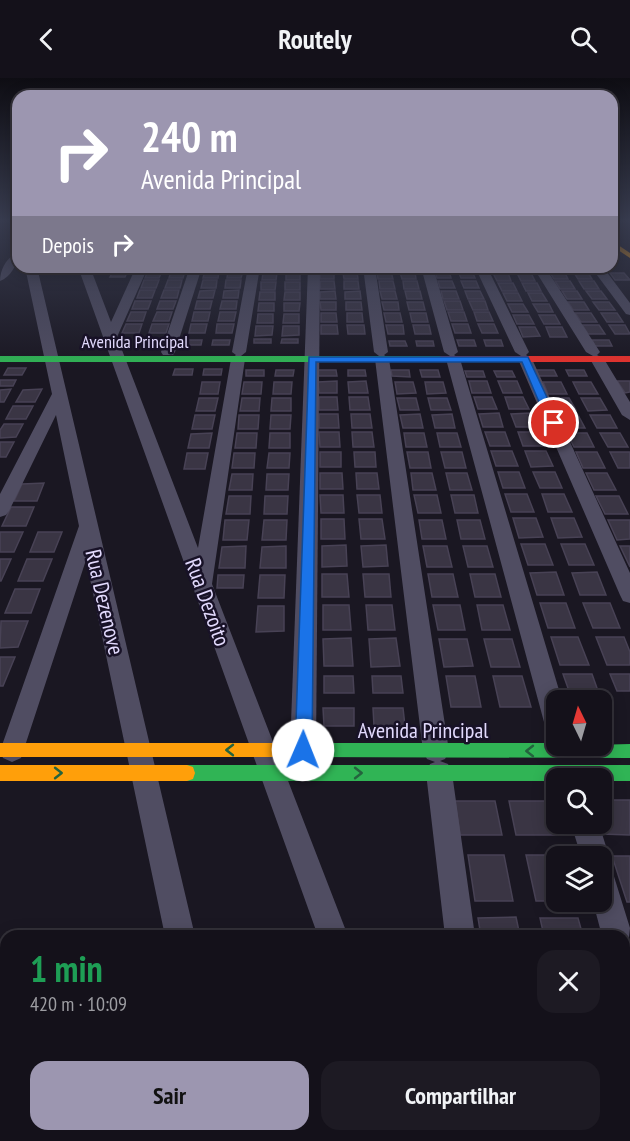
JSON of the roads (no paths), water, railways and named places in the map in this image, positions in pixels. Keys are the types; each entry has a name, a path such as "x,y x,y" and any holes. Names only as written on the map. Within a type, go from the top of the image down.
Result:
{"street":[{"name":"Rua Dezenove","path":"32,273 179,930"},
{"name":"Rua Dezoito","path":"86,273 331,930"},
{"path":"114,350 140,273"},
{"path":"168,352 194,273"},
{"path":"202,585 253,273"},
{"path":"303,750 314,273"},
{"path":"370,273 459,930"},
{"path":"429,273 547,690"},
{"path":"484,273 630,595"},
{"path":"543,273 595,355 630,416"},
{"path":"602,273 630,310"},
{"name":"Avenida Principal","path":"114,350 239,355 595,355 630,352"},
{"name":"Avenida Principal","path":"0,358 114,350 239,355"},
{"name":"Avenida Principal","path":"595,355 630,359"},
{"path":"0,511 59,394"},
{"path":"6,750 88,526"},
{"name":"Avenida Principal","path":"6,750 303,750 438,762 568,762 630,773"},
{"name":"Avenida Principal","path":"0,773 273,774 438,762 568,762 630,751"},
{"path":"611,912 615,930"}]}
